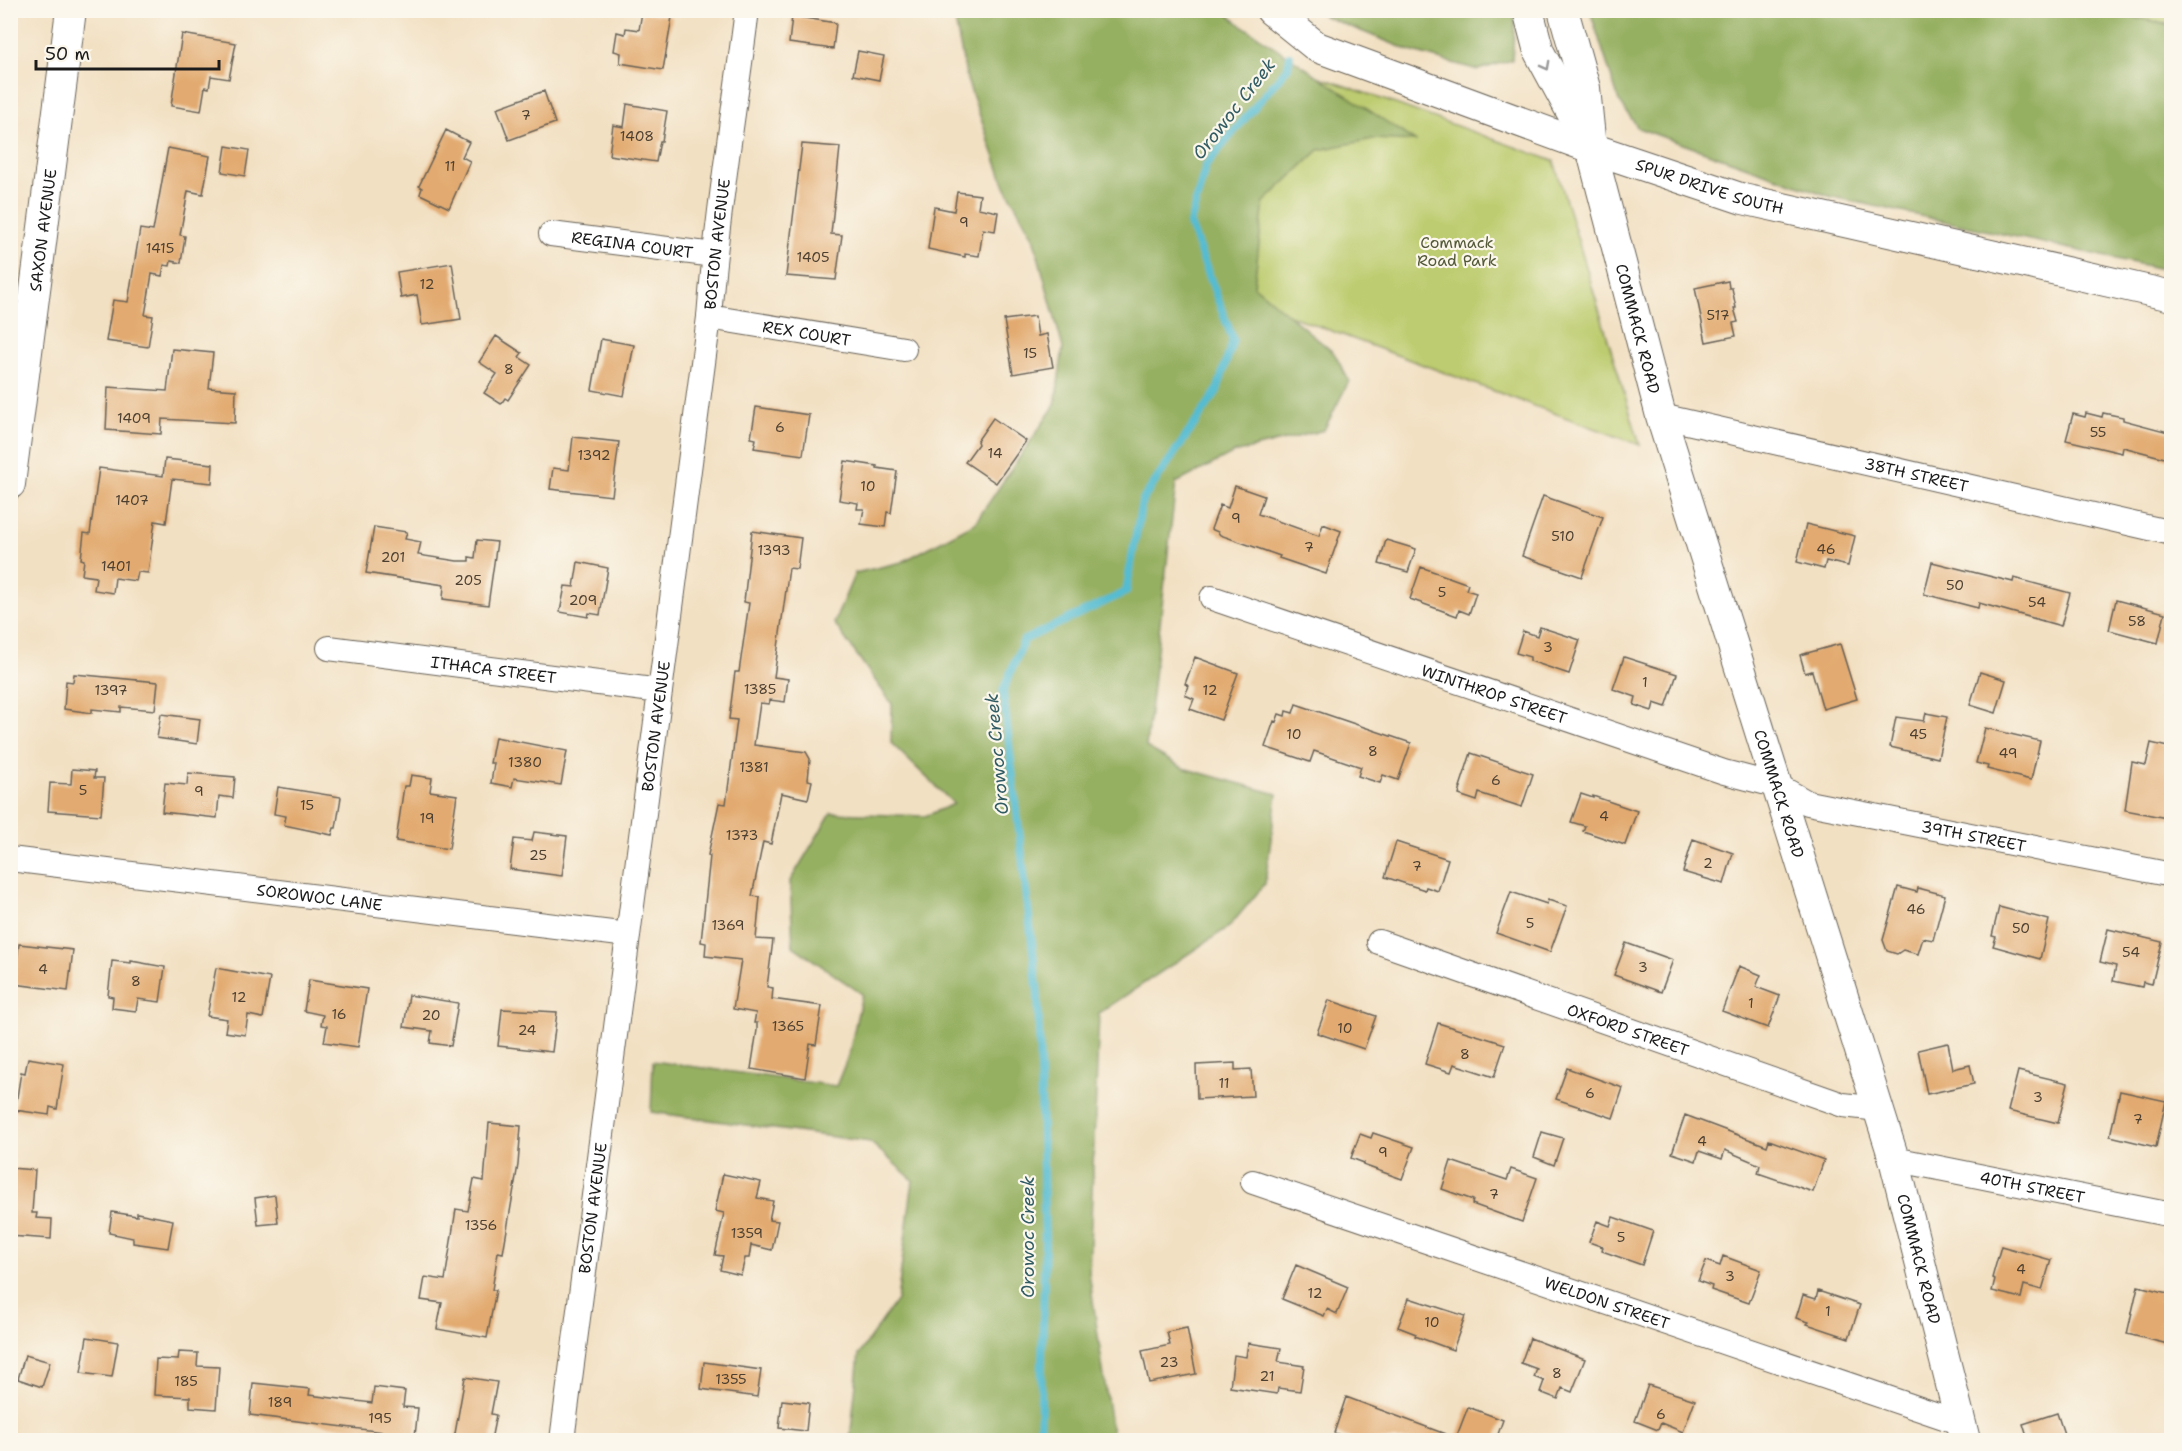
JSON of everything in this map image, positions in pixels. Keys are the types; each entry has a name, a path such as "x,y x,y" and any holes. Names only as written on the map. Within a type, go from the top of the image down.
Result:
{"street":[{"name":"SAXON AVENUE","path":"10,484 71,10"},
{"name":"BOSTON AVENUE","path":"562,1440 747,10"},
{"name":"SPUR DRIVE SOUTH","path":"1271,10 1317,46 1591,148 1743,200 2172,296"},
{"name":"COMMACK ROAD","path":"1528,10 1539,52 1591,148"},
{"name":"COMMACK ROAD","path":"1563,10 1585,88 1591,148 1662,416 1894,1159 1963,1432"},
{"name":"REGINA COURT","path":"551,234 714,255"},
{"name":"REX COURT","path":"709,317 904,349"},
{"name":"38TH STREET","path":"1662,416 2172,533"},
{"name":"WINTHROP STREET","path":"1212,598 1724,772 1778,786"},
{"name":"ITHACA STREET","path":"329,648 660,691"},
{"name":"39TH STREET","path":"1778,786 1808,803 2172,875"},
{"name":"SOROWOC LANE","path":"10,859 628,935"},
{"name":"OXFORD STREET","path":"1379,942 1843,1105 1879,1109"},
{"name":"40TH STREET","path":"1894,1159 2172,1215"},
{"name":"WELDON STREET","path":"1253,1182 1963,1432"}],"green space":[{"path":"953,11 1224,11 1415,141 1373,139 1319,150 1264,202 1254,286 1334,353 1349,381 1324,430 1234,453 1176,483 1146,747 1183,768 1277,794 1265,884 1229,927 1099,1013 1089,1272 1113,1440 850,1440 859,1354 897,1300 913,1180 870,1142 651,1112 653,1061 836,1086 849,1054 862,994 793,946 790,881 831,813 925,816 954,804 891,743 892,704 834,623 855,573 902,562 975,523 1055,405 1063,348 1033,237 1005,186 967,80"},
{"path":"1318,11 1511,11 1515,20 1512,60 1478,70 1413,52 1324,16"},
{"path":"1590,11 2103,11 2171,25 2171,271 1829,196 1638,128 1619,101"},
{"path":"2103,11 2171,11 2171,25"},
{"name":"Commack Road Park","path":"1298,69 1554,161 1640,445 1221,290"}],"building":[{"path":"642,12 672,17 663,70 620,63 621,53 614,51 617,32 625,34 626,28 639,30"},
{"path":"792,16 836,23 833,49 789,43"},
{"path":"182,34 236,43 229,79 211,76 209,88 205,87 201,111 171,106"},
{"path":"858,51 884,56 879,80 853,75"},
{"path":"544,91 555,123 509,140 497,108"},
{"path":"627,104 667,111 656,162 609,155 613,125 624,127"},
{"path":"446,130 469,142 462,157 470,161 449,208 420,194 422,188 419,186"},
{"path":"802,144 840,147 831,234 842,235 836,280 786,276"},
{"path":"226,146 249,150 245,176 222,172"},
{"path":"168,148 210,156 203,194 188,191 180,235 185,236 181,263 171,261 170,266 164,265 162,276 152,274 145,315 153,316 148,347 106,341 113,300 128,302 140,229 153,231"},
{"path":"957,192 980,195 978,208 998,212 995,231 983,229 979,256 965,254 965,257 928,249 934,207 954,211"},
{"path":"452,263 461,319 422,325 417,295 401,298 397,272"},
{"path":"1728,281 1729,288 1732,288 1736,308 1734,308 1738,322 1733,323 1736,336 1706,342 1695,288"},
{"path":"1035,316 1038,336 1047,334 1053,367 1013,374 1004,320"},
{"path":"496,336 522,353 519,357 531,365 508,400 505,398 501,404 484,393 497,374 479,362"},
{"path":"601,339 634,345 624,396 592,390"},
{"path":"172,349 213,353 209,388 236,390 235,423 162,419 161,434 106,430 108,387 167,391"},
{"path":"756,407 809,415 803,455 754,448 756,439 751,438"},
{"path":"2086,413 2102,417 2103,413 2123,417 2123,420 2172,433 2172,460 2123,447 2122,453 2066,440 2073,414 2085,417"},
{"path":"993,418 1026,441 996,483 965,462"},
{"path":"573,437 619,442 612,496 550,489 553,468 569,470"},
{"path":"165,459 213,464 212,483 172,479 166,523 155,521 148,573 138,572 136,581 115,578 113,593 94,590 96,577 82,575 84,560 81,559 84,533 90,534 99,468 163,476"},
{"path":"845,461 897,471 891,513 887,512 885,527 861,524 864,509 857,509 858,503 839,500"},
{"path":"1235,486 1264,496 1258,514 1319,536 1323,524 1341,531 1326,574 1220,535 1211,529 1220,505 1228,508"},
{"path":"1543,496 1603,517 1582,577 1522,556"},
{"path":"1806,524 1855,536 1848,566 1826,561 1824,569 1797,562"},
{"path":"374,527 407,532 405,539 421,542 418,555 457,561 469,561 469,557 475,558 477,540 497,542 488,605 443,599 444,585 366,573"},
{"path":"752,531 801,538 797,569 789,568 774,677 788,679 785,702 770,700 769,704 760,703 754,745 806,752 810,759 808,780 812,781 808,799 781,793 771,844 763,842 752,896 760,897 756,939 773,940 767,987 773,988 772,999 822,1006 816,1045 810,1044 805,1078 751,1069 757,1030 757,1023 754,1023 756,1013 733,1009 741,960 705,956 706,943 701,942 710,856 708,855 719,803 726,804 737,720 729,719 735,672 739,672 749,603 744,602"},
{"path":"1386,540 1416,549 1408,572 1379,564"},
{"path":"578,562 608,568 600,615 589,613 588,617 560,612 565,586 574,587"},
{"path":"1932,562 2013,582 2014,578 2070,593 2061,626 1979,603 1978,608 1924,594"},
{"path":"1421,567 1468,584 1466,590 1476,593 1469,614 1459,610 1457,616 1410,599"},
{"path":"2116,600 2165,613 2158,643 2109,630"},
{"path":"1540,627 1580,640 1569,674 1530,661 1530,657 1516,653 1523,631 1537,636"},
{"path":"1840,644 1857,699 1823,709 1812,671 1805,673 1800,655"},
{"path":"1195,657 1238,673 1221,720 1190,709 1194,699 1185,695 1189,686 1185,684"},
{"path":"1624,657 1677,674 1666,707 1654,703 1652,711 1634,705 1636,697 1613,689"},
{"path":"1980,672 2006,680 1996,713 1970,705"},
{"path":"74,674 158,682 155,710 121,707 121,712 92,709 92,713 64,709 66,681 73,682"},
{"path":"1296,704 1411,743 1398,780 1383,775 1380,783 1358,776 1361,767 1314,751 1310,762 1265,747 1274,721 1276,722 1279,714 1285,716 1286,711 1293,713"},
{"path":"1926,713 1947,717 1938,758 1890,747 1896,717 1924,721"},
{"path":"161,714 200,719 197,744 157,738"},
{"path":"1985,728 2040,741 2031,780 1987,769 1988,766 1976,763"},
{"path":"495,737 567,751 561,785 514,778 512,787 491,783 494,763 490,763"},
{"path":"2151,743 2172,748 2172,819 2125,810 2132,762 2146,765"},
{"path":"1471,753 1533,774 1522,807 1479,793 1477,801 1459,795"},
{"path":"72,769 95,771 94,778 104,778 101,815 48,811 50,783 71,784"},
{"path":"188,773 235,777 233,798 219,796 217,818 162,812 165,783 187,785"},
{"path":"411,775 432,778 430,791 457,795 449,849 396,841 404,786 409,786"},
{"path":"278,787 341,797 336,828 332,835 284,825 286,816 274,814"},
{"path":"1581,794 1637,811 1625,845 1583,831 1585,826 1571,822"},
{"path":"534,832 567,836 562,876 510,869 514,839 532,841"},
{"path":"1693,839 1733,853 1724,884 1683,872"},
{"path":"1396,842 1448,859 1438,891 1426,887 1425,890 1385,877"},
{"path":"1898,887 1917,892 1918,888 1945,895 1933,940 1923,938 1918,954 1903,950 1897,954 1887,951 1883,940"},
{"path":"1511,892 1547,904 1548,900 1567,906 1550,952 1496,933"},
{"path":"1999,907 2049,920 2040,959 1993,946 1996,937 1992,936"},
{"path":"2108,929 2162,942 2152,984 2143,982 2142,987 2113,981 2116,966 2100,962"},
{"path":"1626,943 1673,960 1661,992 1614,975"},
{"path":"19,944 73,950 68,991 14,984"},
{"path":"112,961 131,963 131,961 165,967 160,1002 138,999 136,1011 112,1008 113,997 108,996"},
{"path":"1739,966 1761,975 1756,987 1780,996 1768,1028 1722,1011"},
{"path":"216,968 270,978 263,1018 248,1015 245,1035 225,1032 227,1019 207,1016"},
{"path":"309,980 367,989 358,1047 324,1042 327,1026 321,1025 323,1015 304,1011"},
{"path":"409,995 458,1003 451,1046 430,1043 432,1031 404,1027"},
{"path":"1329,1000 1376,1016 1364,1049 1317,1033"},
{"path":"502,1009 557,1012 552,1052 498,1046"},
{"path":"1438,1023 1505,1044 1494,1077 1454,1064 1451,1072 1425,1064"},
{"path":"1948,1043 1953,1069 1970,1065 1974,1084 1927,1094 1918,1050"},
{"path":"28,1058 64,1064 57,1109 50,1107 49,1115 15,1110 21,1072 25,1073"},
{"path":"1235,1063 1235,1070 1251,1069 1253,1096 1197,1099 1196,1065"},
{"path":"1567,1068 1623,1088 1613,1118 1556,1099"},
{"path":"2018,1071 2068,1083 2058,1123 2008,1111"},
{"path":"2120,1091 2166,1101 2156,1147 2110,1136"},
{"path":"1685,1115 1767,1146 1769,1140 1824,1160 1813,1192 1758,1173 1760,1165 1725,1150 1722,1159 1699,1151 1696,1161 1672,1153"},
{"path":"489,1123 521,1126 518,1165 503,1253 498,1252 492,1290 496,1290 487,1338 437,1329 442,1303 421,1300 425,1277 445,1280 456,1209 468,1211 474,1179 484,1181"},
{"path":"1542,1132 1563,1138 1554,1165 1534,1157"},
{"path":"1373,1133 1414,1147 1402,1179 1363,1165 1364,1163 1351,1158 1360,1134 1371,1138"},
{"path":"1451,1161 1507,1180 1511,1169 1537,1178 1522,1222 1472,1204 1473,1200 1442,1189"},
{"path":"10,1168 35,1170 32,1213 37,1213 36,1218 52,1219 51,1239 10,1236"},
{"path":"723,1174 761,1182 757,1198 773,1201 769,1220 778,1221 772,1250 751,1245 749,1258 745,1258 741,1275 720,1270 723,1256 715,1255 724,1213 715,1211"},
{"path":"275,1195 278,1223 258,1225 255,1198"},
{"path":"112,1212 137,1216 137,1213 173,1220 168,1248 133,1243 133,1238 109,1233"},
{"path":"1613,1217 1653,1231 1642,1265 1602,1251 1603,1247 1589,1242 1597,1221 1610,1226"},
{"path":"2001,1246 2051,1260 2042,1290 2024,1285 2021,1298 1992,1291 1995,1279 1992,1278"},
{"path":"1723,1256 1761,1270 1749,1303 1711,1290 1712,1286 1698,1281 1706,1261 1720,1266"},
{"path":"1296,1265 1348,1287 1337,1314 1327,1309 1324,1316 1282,1299"},
{"path":"2138,1286 2172,1294 2172,1345 2127,1334"},
{"path":"1818,1291 1860,1305 1849,1338 1796,1318 1803,1295 1816,1299"},
{"path":"1409,1298 1465,1316 1453,1350 1398,1327"},
{"path":"1187,1328 1196,1374 1149,1383 1142,1351 1170,1345 1167,1332"},
{"path":"87,1337 118,1342 112,1377 81,1373"},
{"path":"1530,1338 1585,1359 1572,1392 1562,1388 1558,1399 1540,1392 1544,1381 1534,1377 1537,1369 1521,1363"},
{"path":"1248,1343 1281,1348 1278,1362 1304,1366 1300,1391 1278,1388 1277,1394 1230,1387 1234,1355 1246,1357"},
{"path":"179,1352 198,1353 197,1366 219,1367 216,1409 190,1407 190,1397 154,1395 156,1359 178,1360"},
{"path":"25,1355 50,1362 42,1387 18,1379"},
{"path":"704,1362 761,1370 757,1397 701,1389"},
{"path":"465,1377 497,1382 491,1414 496,1415 491,1440 454,1439"},
{"path":"253,1383 310,1389 309,1395 372,1403 374,1387 405,1391 403,1407 418,1408 415,1436 250,1415"},
{"path":"1648,1385 1695,1400 1683,1432 1661,1423 1658,1430 1635,1421"},
{"path":"1346,1397 1456,1438 1468,1407 1503,1420 1496,1440 1356,1440 1334,1433"},
{"path":"782,1400 809,1403 806,1431 779,1428"},
{"path":"2057,1413 2066,1440 2028,1440 2023,1424"}],"waterway":[{"name":"Orowoc Creek","path":"1040,1440 1045,1240 1038,994 1003,691 1024,640 1126,592 1142,501 1217,391 1233,340 1190,224 1206,165 1288,67 1290,56"}]}
